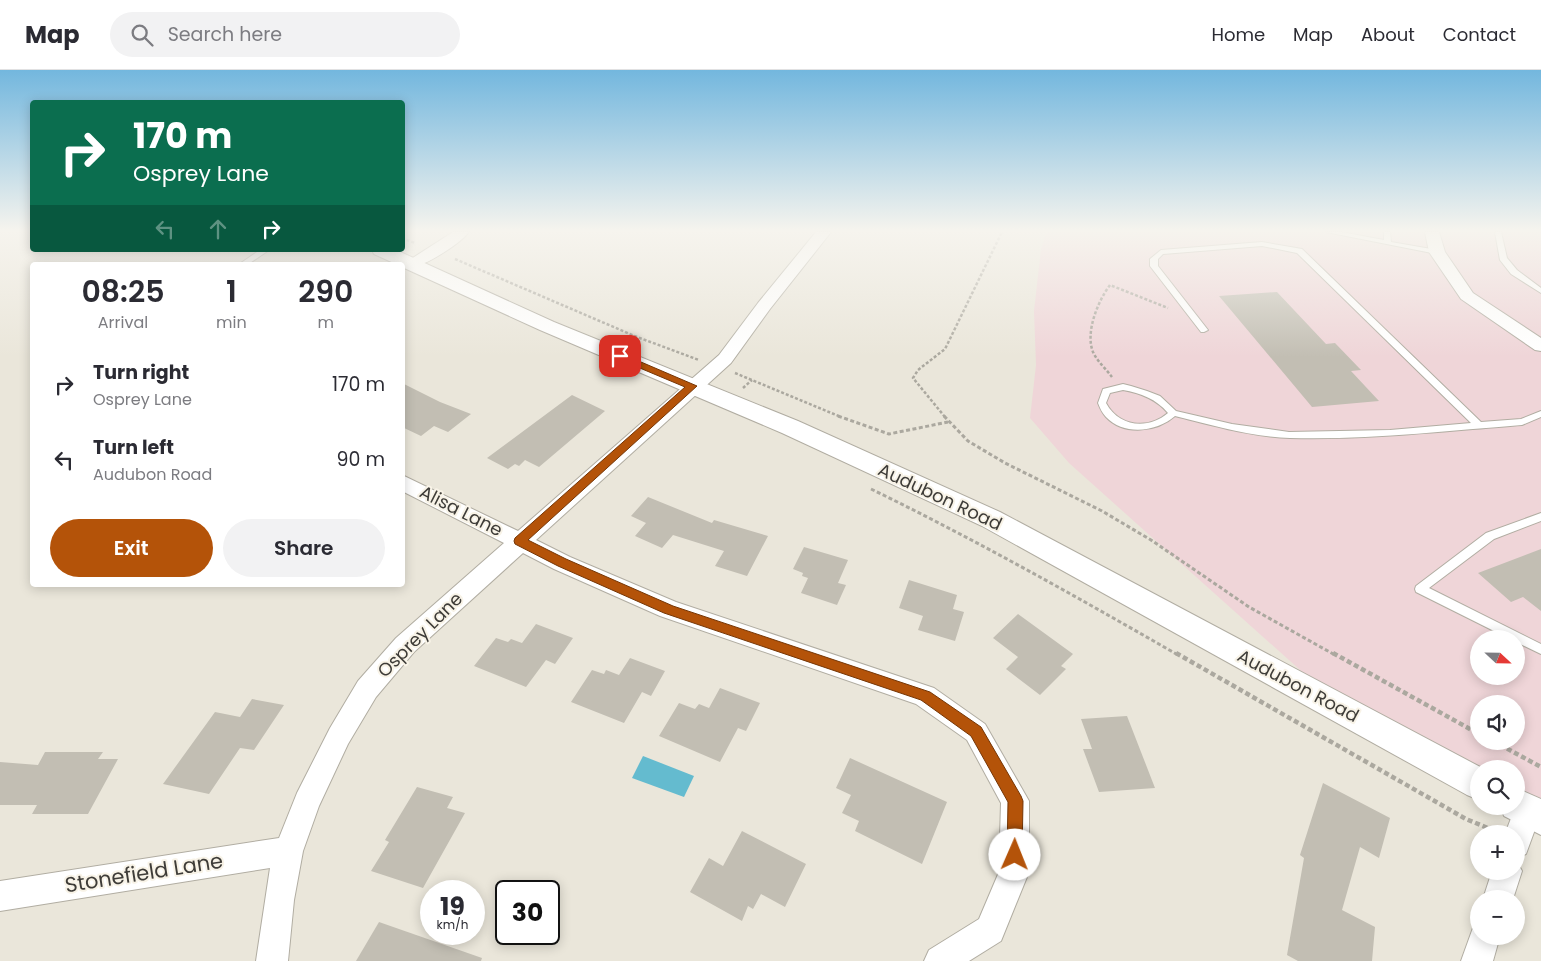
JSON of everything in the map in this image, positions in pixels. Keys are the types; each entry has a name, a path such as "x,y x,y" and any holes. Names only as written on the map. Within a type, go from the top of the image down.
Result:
{"street":[{"name":"Audubon Road","path":"452,274 547,326 790,427 990,519 1470,779"},
{"name":"Osprey Lane","path":"272,961 279,900 288,852 307,802 339,736 366,689 405,645 692,386 726,359 764,306 790,274"},
{"path":"1452,274 1467,296 1541,346"},
{"name":"Alisa Lane","path":"405,484 562,562 668,609 925,696 976,732 1015,801 1014,872 990,930 940,961"},
{"path":"1523,825 1528,811"},
{"name":"Stonefield Lane","path":"0,896 288,852"},
{"path":"1477,961 1481,945"}],"lane":[{"path":"1160,274 1204,330"},
{"path":"1322,274 1478,425"},
{"path":"1516,274 1541,291"},
{"path":"1173,413 1164,422 1147,428 1131,427 1109,416 1102,403 1106,391 1123,387 1144,391 1163,401 1173,413 1232,427 1289,435 1390,433 1522,422 1541,414"},
{"path":"1541,517 1490,536 1420,589 1541,649"}],"path":[{"path":"482,274 514,282 658,346 717,366 860,425 889,434 949,422"},
{"path":"982,274 945,349 918,370 913,378 949,422 968,441 1005,463 1102,511 1135,530 1249,607 1470,729"},
{"path":"1117,388 1091,347 1091,330 1104,291 1110,285 1174,310 1188,310"},
{"path":"729,402 752,380"},
{"path":"864,486 933,519 1044,578 1466,819 1480,825"},
{"path":"1510,750 1541,767"}],"shaded area":[{"path":"1038,274 1541,274 1541,818 1525,809 1525,760 1470,760 1470,765 1348,713 1069,463 1030,418 1036,365 1034,311"}],"water":[{"path":"643,756 694,776 684,797 632,778"}],"building":[{"path":"1277,292 1326,344 1335,343 1361,370 1351,371 1379,401 1312,407 1219,296"},
{"path":"405,384 440,402 471,414 448,432 434,426 421,436 405,428"},
{"path":"572,395 605,411 539,467 525,460 519,466 515,464 508,469 487,458"},
{"path":"648,497 712,523 714,520 768,536 747,576 715,566 724,551 673,535 662,548 635,536 646,523 631,516"},
{"path":"804,547 848,560 838,583 846,585 837,605 801,593 808,578 802,576 803,573 793,569"},
{"path":"1541,549 1541,611 1523,597 1511,602 1478,573"},
{"path":"909,580 957,595 953,609 964,612 955,641 918,630 923,616 899,608"},
{"path":"1018,614 1073,654 1061,666 1066,669 1040,695 1006,669 1018,657 993,638"},
{"path":"536,624 573,638 555,664 546,660 526,687 474,666 496,638 508,642 511,639 522,643"},
{"path":"630,658 665,671 651,696 642,692 624,723 571,702 592,670 604,674 606,670 619,675"},
{"path":"720,688 760,703 746,731 738,728 720,762 659,736 679,703 695,709 699,704 709,708"},
{"path":"252,699 284,705 254,750 240,748 209,794 163,784 215,712 240,717"},
{"path":"1127,716 1155,788 1099,792 1083,749 1092,749 1081,719"},
{"path":"45,752 103,752 98,759 118,759 88,814 32,814 37,805 0,805 0,762 38,765"},
{"path":"850,758 947,802 922,864 855,831 859,821 842,813 851,795 836,788"},
{"path":"1323,783 1390,818 1379,858 1360,847 1342,910 1375,927 1372,961 1298,961 1287,955 1304,858 1300,855"},
{"path":"417,787 453,797 447,808 465,813 427,880 420,880 420,887 371,871 389,842 385,840"},
{"path":"742,831 806,864 785,907 761,894 753,909 748,906 742,921 690,892 709,858 723,866"},
{"path":"379,922 420,936 420,945 445,945 482,958 481,961 356,961"}],"route":[{"path":"620,356 692,386 520,541 562,562 668,609 925,696 976,732 1006,784 1015,801 1015,855"}]}
